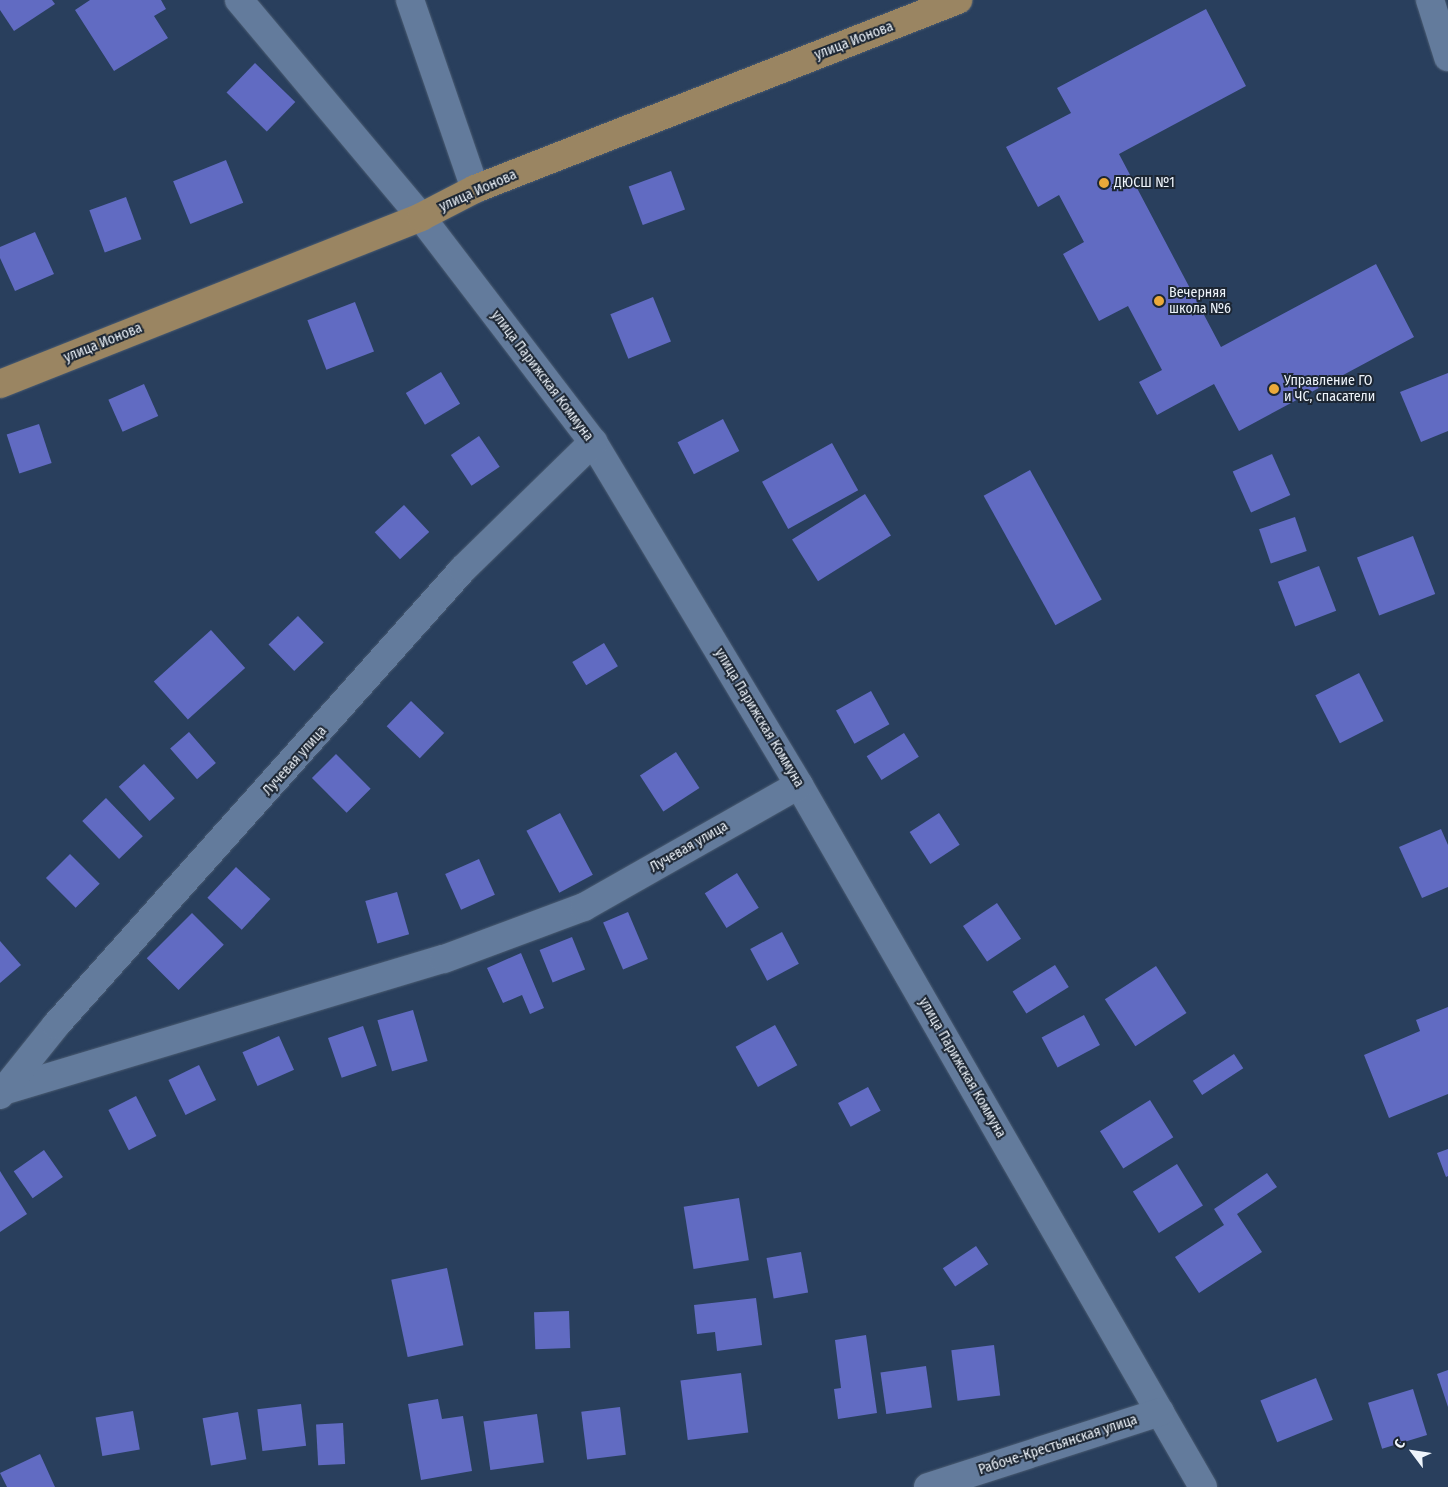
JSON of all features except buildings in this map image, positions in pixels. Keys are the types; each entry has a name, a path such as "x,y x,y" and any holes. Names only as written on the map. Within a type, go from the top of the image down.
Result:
{"main road":[{"name":"улица Ионова","path":"0,384 421,217 475,189 958,0"}],"street":[{"name":"улица Парижская Коммуна","path":"239,0 421,217 594,442 799,784 1203,1487"},
{"path":"410,0 475,189"},
{"path":"1430,0 1448,57"},
{"name":"Лучевая улица","path":"3,1093 56,1025 463,569 594,442"},
{"name":"Лучевая улица","path":"3,1093 444,959 584,907 799,784"},
{"name":"Рабоче-Крестьянская улица","path":"928,1487 1160,1412"}],"place":[{"name":"ДЮСШ №1","path":"1104,183"},
{"name":"Вечерняя школа №6","path":"1159,301"},
{"name":"Управление ГО и ЧС, спасатели","path":"1274,389"}]}
